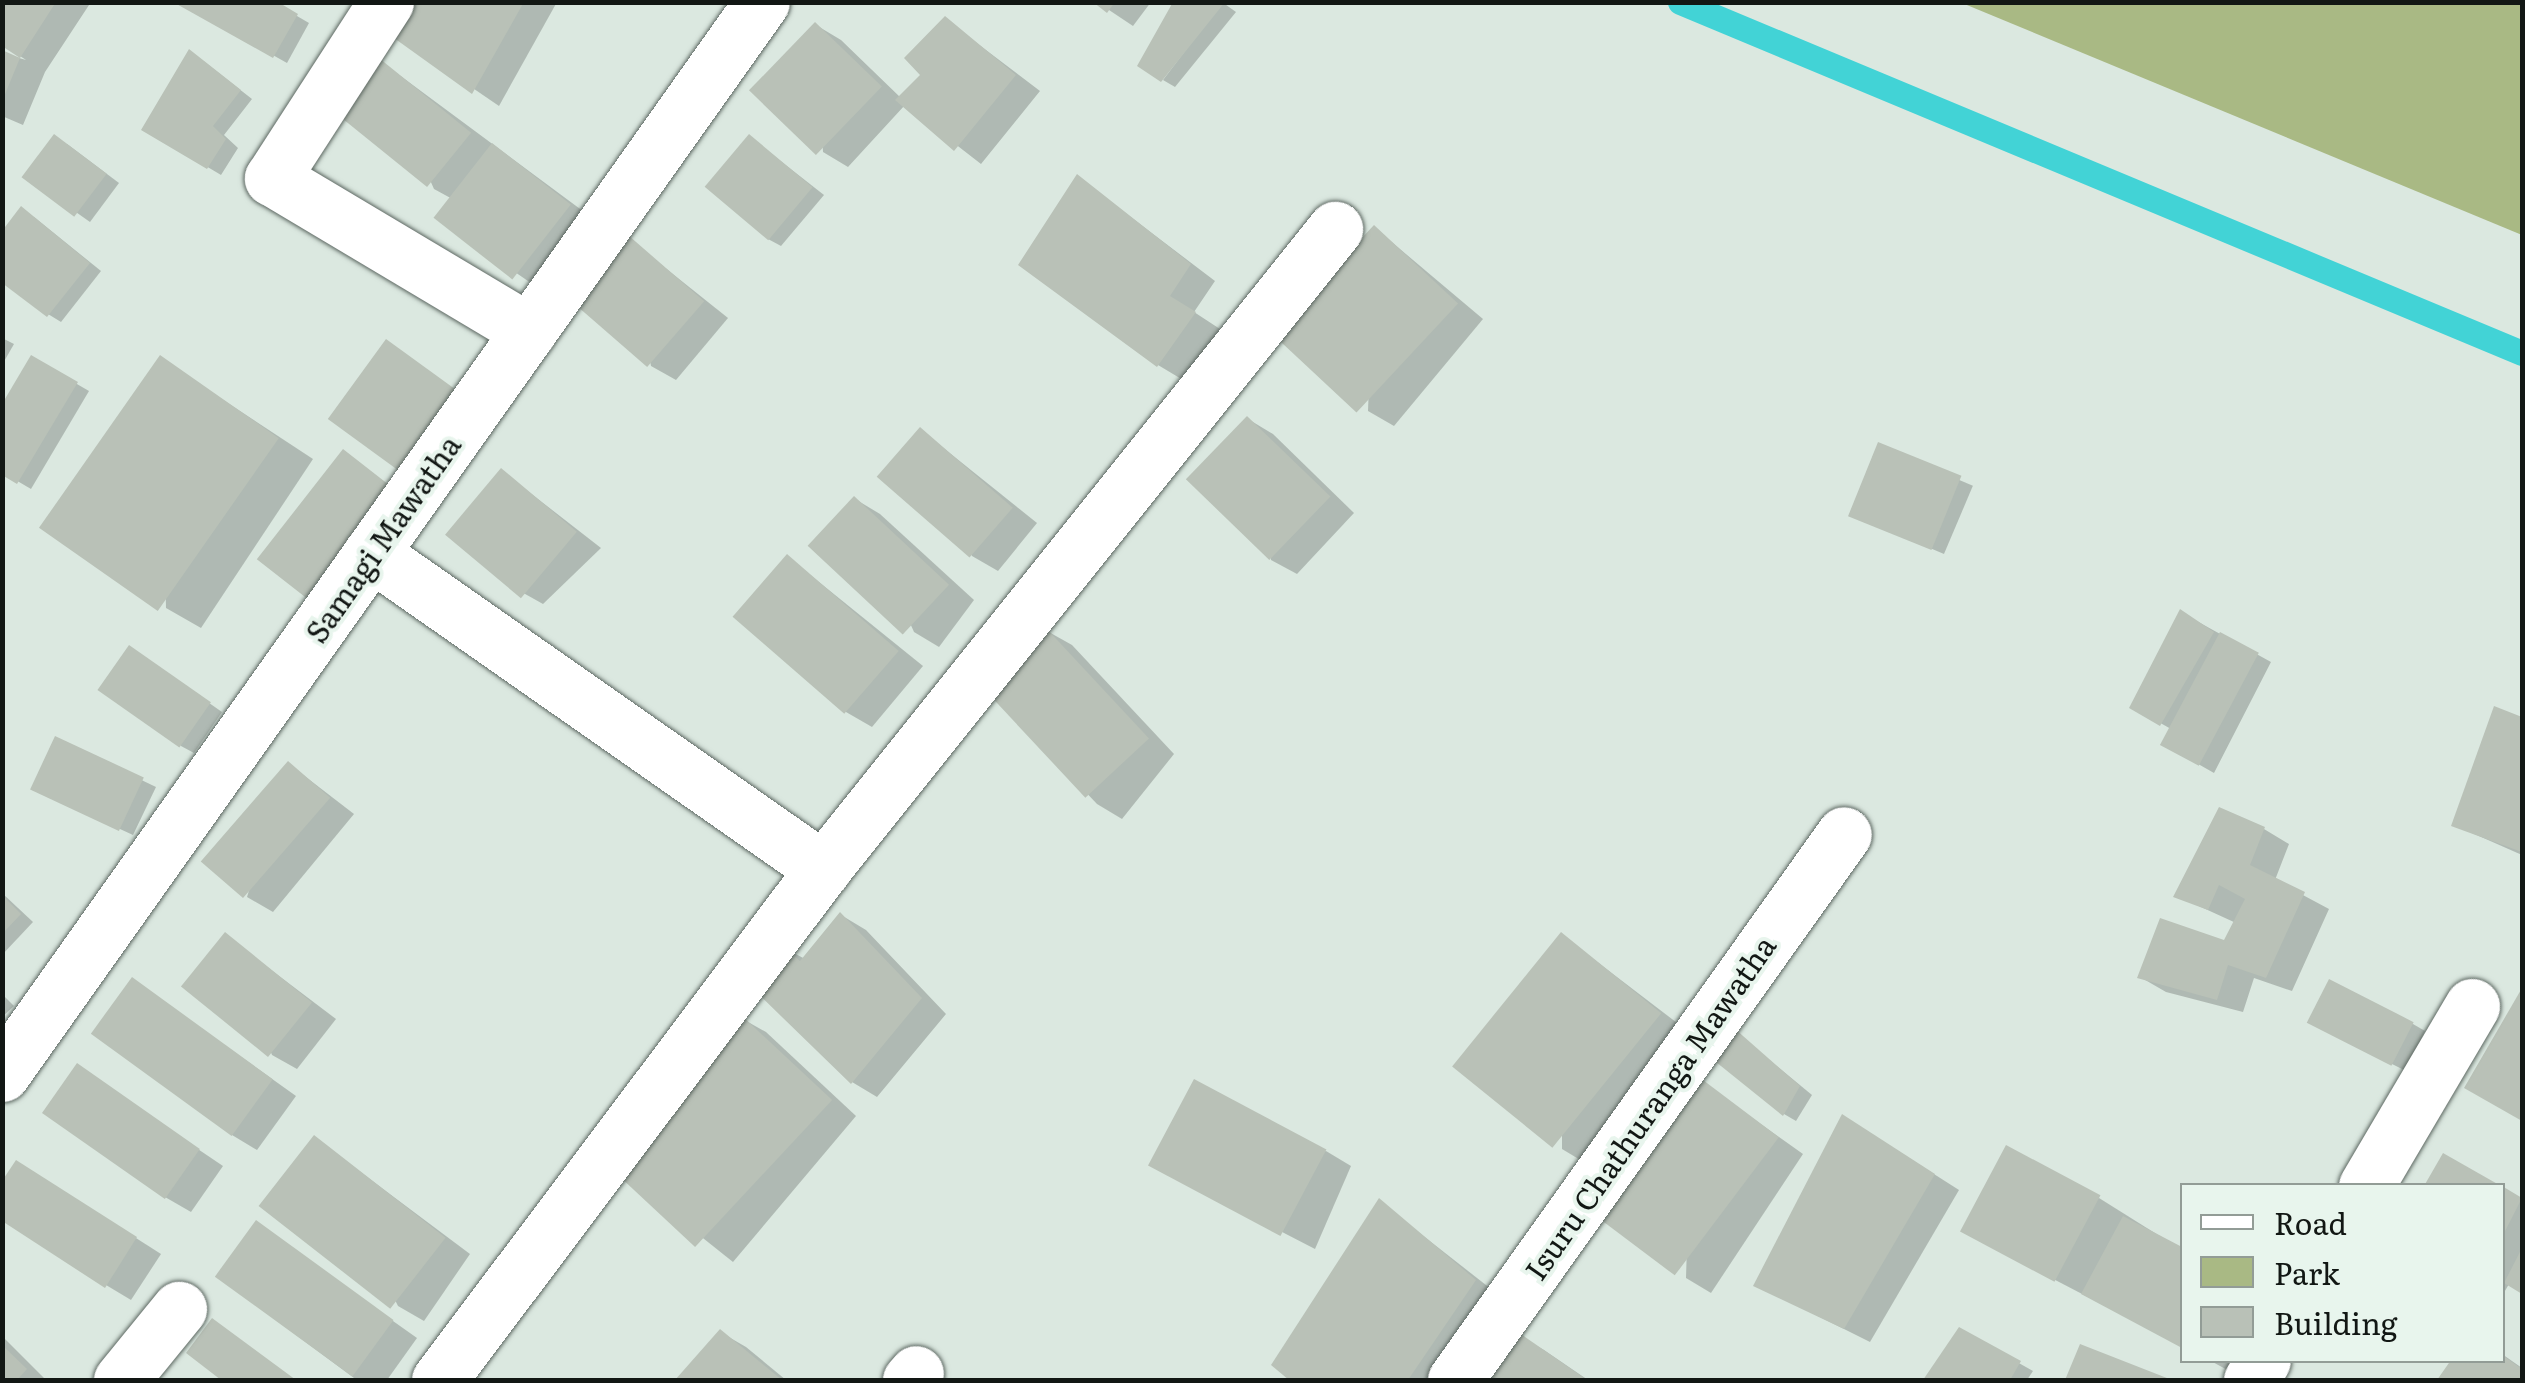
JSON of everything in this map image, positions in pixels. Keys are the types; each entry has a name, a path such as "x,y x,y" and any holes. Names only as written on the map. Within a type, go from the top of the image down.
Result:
{"street":[{"path":"386,2 272,178 529,331"},
{"name":"Samagi Mawatha","path":"2,1074 762,2"},
{"path":"439,1380 823,869 1335,229"},
{"path":"371,553 823,869"},
{"name":"Isuru Chathuranga Mawatha","path":"1455,1380 1844,834"},
{"path":"2368,1183 2472,1006"},
{"path":"121,1380 180,1309"}],"green space":[{"path":"1962,3 2522,3 2522,235"}],"building":[{"path":"2,2 56,2 20,58 2,46"},
{"path":"173,2 278,2 298,14 273,58"},
{"path":"416,2 524,2 472,94 394,38"},
{"path":"1093,2 1115,2 1107,13"},
{"path":"1173,2 1225,2 1161,82 1137,66"},
{"path":"945,16 1016,75 954,151 895,100 920,75 904,58"},
{"path":"815,22 882,87 816,155 749,90"},
{"path":"189,49 241,90 213,126 226,139 207,169 141,130"},
{"path":"2,50 20,58 3,99"},
{"path":"374,54 471,133 427,187 330,108"},
{"path":"54,134 107,174 74,217 22,177"},
{"path":"749,134 813,187 768,240 705,187"},
{"path":"492,143 571,205 512,279 434,218"},
{"path":"1077,174 1191,264 1170,296 1196,312 1157,367 1018,265"},
{"path":"21,206 90,263 47,317 2,283 2,231"},
{"path":"1374,225 1458,303 1356,412 1272,334"},
{"path":"628,235 704,301 647,367 571,301"},
{"path":"386,339 460,393 402,473 328,419"},
{"path":"31,355 78,382 17,484 2,475 2,404"},
{"path":"160,355 279,438 158,611 39,528"},
{"path":"1247,416 1330,497 1269,560 1186,479"},
{"path":"920,427 1013,508 970,558 877,477"},
{"path":"1878,442 1961,476 1931,550 1848,516"},
{"path":"343,449 404,497 318,607 257,559"},
{"path":"501,468 577,532 521,598 445,535"},
{"path":"854,496 949,585 903,634 808,546"},
{"path":"787,554 899,651 844,714 733,617"},
{"path":"2180,609 2214,632 2160,726 2129,708"},
{"path":"1046,628 1149,738 1085,798 982,687"},
{"path":"2220,632 2259,653 2199,766 2160,745"},
{"path":"129,645 211,702 179,747 97,690"},
{"path":"2494,706 2522,717 2522,852 2451,826"},
{"path":"55,736 144,777 119,831 30,789"},
{"path":"288,761 330,798 243,898 201,861"},
{"path":"2219,807 2265,827 2250,865 2305,892 2266,978 2228,965 2217,1000 2137,978 2160,918 2224,940 2245,899 2219,885 2208,910 2173,897"},
{"path":"2,895 21,914 2,934"},
{"path":"840,912 922,998 851,1084 748,984 780,943 800,961"},
{"path":"225,932 312,1002 268,1057 181,986"},
{"path":"1561,932 1661,1013 1552,1148 1452,1066"},
{"path":"132,977 273,1079 232,1136 91,1034"},
{"path":"2329,979 2414,1022 2391,1066 2307,1023"},
{"path":"2522,988 2522,1121 2464,1088"},
{"path":"740,1014 832,1100 695,1247 603,1161"},
{"path":"1734,1028 1800,1086 1783,1116 1711,1058"},
{"path":"77,1063 200,1149 165,1199 42,1113"},
{"path":"1691,1071 1779,1137 1675,1275 1587,1209"},
{"path":"1194,1079 1326,1149 1280,1236 1148,1166"},
{"path":"1842,1114 1935,1174 1844,1329 1753,1286"},
{"path":"314,1135 446,1238 390,1309 259,1206"},
{"path":"2006,1145 2100,1195 2054,1282 1960,1232"},
{"path":"2443,1153 2496,1183 2426,1183"},
{"path":"16,1160 137,1237 105,1288 2,1221 2,1181"},
{"path":"2505,1188 2522,1198 2505,1231"},
{"path":"1379,1198 1476,1280 1408,1380 1289,1380 1271,1365"},
{"path":"2123,1216 2180,1246 2180,1347 2081,1294"},
{"path":"256,1220 394,1320 352,1377 215,1277"},
{"path":"2522,1248 2522,1294 2505,1281"},
{"path":"212,1318 296,1380 221,1380 186,1353"},
{"path":"1959,1327 2021,1361 2010,1380 1923,1380"},
{"path":"720,1329 782,1380 675,1380"},
{"path":"1518,1332 1587,1380 1483,1380"},
{"path":"2080,1344 2172,1380 2065,1380"},
{"path":"2,1345 27,1369 17,1380 2,1380"},
{"path":"2505,1357 2522,1369 2522,1380 2437,1380 2449,1363 2505,1363"}],"waterway":[{"path":"1680,2 2522,353"}]}
